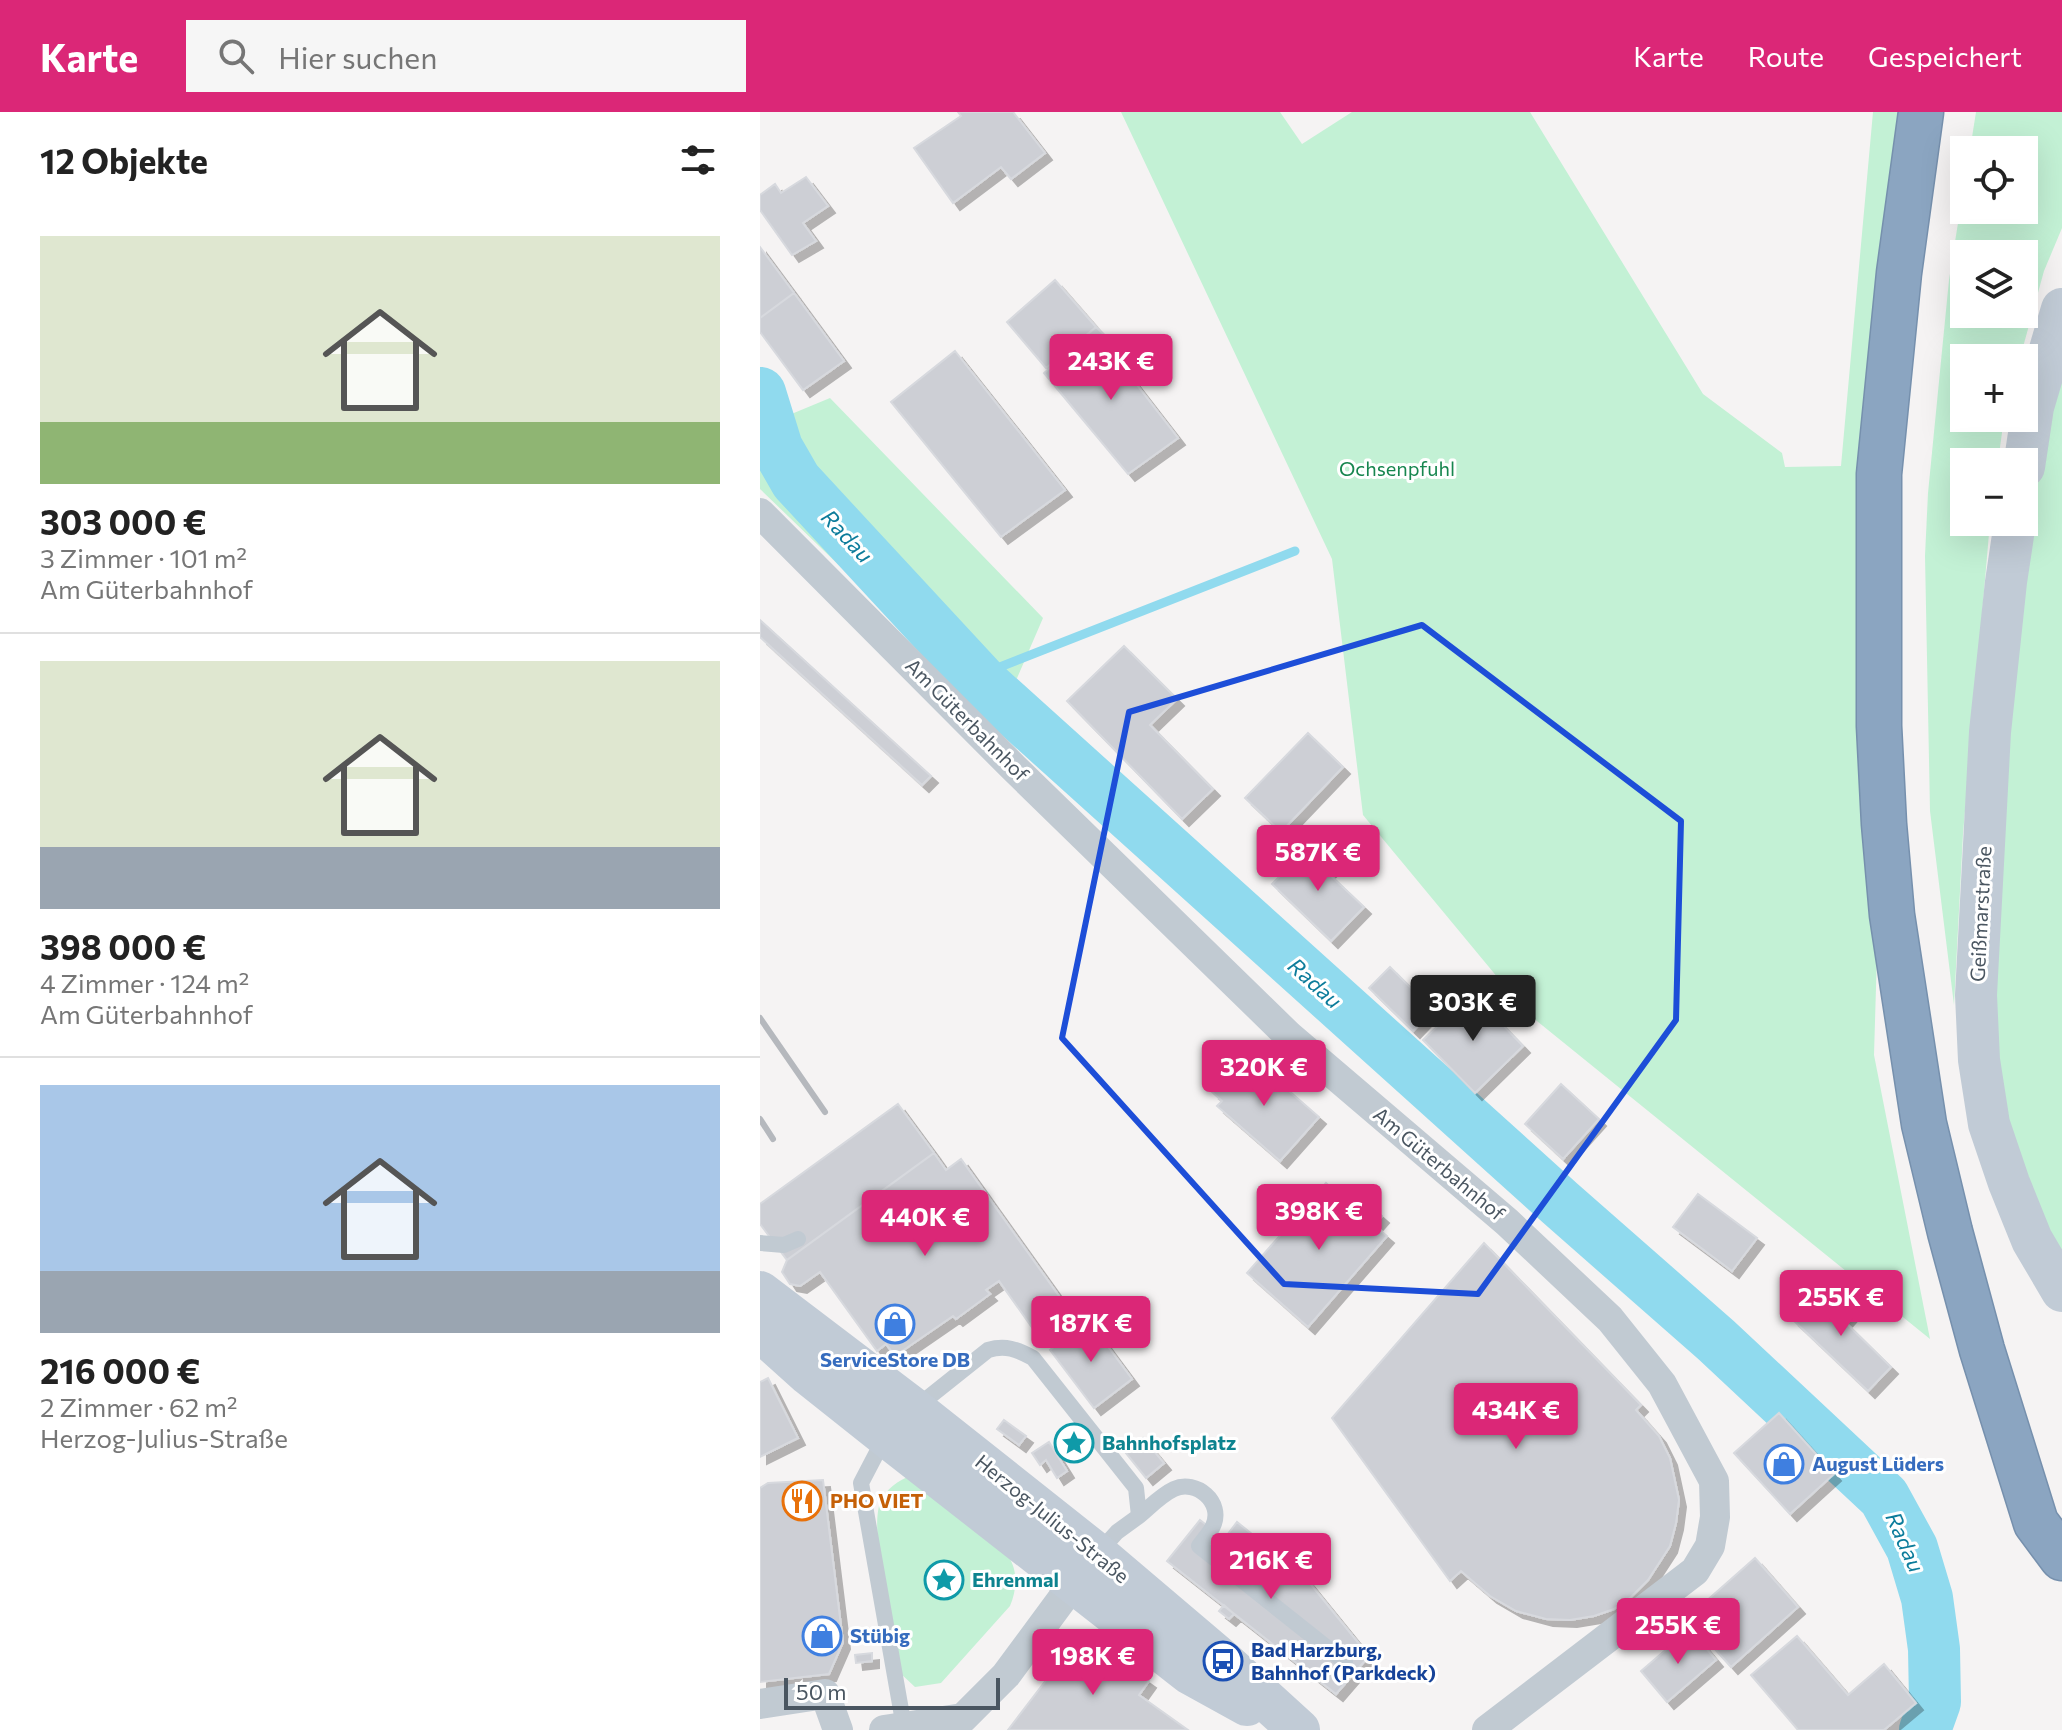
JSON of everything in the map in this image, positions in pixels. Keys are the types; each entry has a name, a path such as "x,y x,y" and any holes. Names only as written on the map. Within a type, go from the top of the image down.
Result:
{"highway":[{"path":"1921,112 1899,273 1879,474 1879,726 1884,824 1903,1000 1924,1124 2052,1484 2062,1529"},
{"path":"1950,112 1918,350 1907,485 1901,646 1904,777 1919,946 1961,1231 1982,1350 2036,1523 2062,1558"}],"street":[{"path":"2027,448 2033,407 2062,309"},
{"name":"Am Güterbahnhof","path":"760,513 1014,768 1289,1036 1507,1222 1610,1319 1662,1384 1714,1481 1715,1517 1710,1546 1695,1571 1487,1730"},
{"name":"Geißmarstraße","path":"2013,536 1990,732 1976,995 1979,1060 1989,1124 2009,1183 2032,1240 2062,1291"},
{"path":"760,1292 778,1325"},
{"name":"Herzog-Julius-Straße","path":"778,1325 808,1374 900,1422"},
{"name":"Herzog-Julius-Straße","path":"778,1325 1085,1569 1189,1673 1297,1730"},
{"path":"898,1729 963,1718 1006,1675 1085,1569"},
{"path":"760,1704 825,1694 838,1730"}],"lane":[{"path":"760,1243 784,1245 798,1239"},
{"path":"898,1729 861,1483 900,1422 988,1350 1002,1346 1021,1351 1033,1358 1136,1488 1139,1516"},
{"path":"1085,1569 1117,1532 1176,1487 1194,1486 1207,1494 1214,1508 1215,1524 1199,1546 1345,1662"}],"highlighted area":[{"path":"1422,625 1681,821 1676,1020 1478,1294 1284,1284 1062,1038 1129,712"}],"green space":[{"name":"Ochsenpfuhl","path":"1121,112 1280,112 1302,144 1352,112 1530,112 1703,394 1782,453 1785,467 1841,466 1873,112 1902,112 1874,1055 1930,1339 1527,1013 1363,815 1332,559"},
{"path":"1976,112 2062,112 2062,228 2038,293 2038,240 1955,240 1958,224 2038,224 2038,136 1972,136"},
{"path":"1950,274 1950,328 2028,328 2024,344 1950,344 1950,432 2002,432 2000,448 1950,448 1950,536 1989,536 1963,834 1954,1005 1930,811 1925,556 1928,493"},
{"path":"2062,309 2062,1291 1989,1124 1990,732 2022,536 2038,536 2038,448 2029,448 2032,432 2038,432 2038,409"},
{"path":"830,398 1043,618 999,720 760,489 760,427"},
{"path":"912,1475 999,1544 1009,1557 1015,1579 1010,1606 941,1683 915,1687 899,1672 877,1537 880,1503 893,1486"}],"building":[{"path":"958,112 1013,112 1045,153 1011,179 1001,167 953,203 914,148 961,116"},
{"path":"806,177 828,206 803,223 816,241 792,255 760,210 760,195 775,184 781,193"},
{"path":"760,247 794,293 760,318"},
{"path":"1055,280 1096,327 1046,368 1007,322"},
{"path":"794,293 844,361 803,390 760,332 760,318"},
{"path":"1096,327 1111,341 1106,345 1178,438 1128,474 1044,373"},
{"path":"955,351 1065,490 1001,537 891,402"},
{"path":"760,620 931,776 922,785 760,637"},
{"path":"1124,646 1177,699 1150,725 1213,789 1182,819 1067,701"},
{"path":"1308,733 1343,767 1281,832 1245,798"},
{"path":"1312,844 1334,865 1327,872 1364,907 1331,941 1272,884"},
{"path":"1390,967 1433,1010 1413,1031 1369,988"},
{"path":"1472,993 1523,1046 1475,1093 1423,1040"},
{"path":"1241,1059 1251,1068 1256,1062 1319,1117 1280,1161 1217,1106 1222,1101 1212,1092"},
{"path":"1561,1084 1599,1119 1563,1159 1525,1124"},
{"path":"898,1104 934,1153 787,1260 760,1224 760,1204"},
{"path":"934,1153 946,1170 961,1159 1069,1310 1036,1333 999,1281 986,1290 990,1294 956,1319 953,1316 895,1356 886,1344 877,1351 820,1272 800,1286 790,1284 782,1272 787,1260"},
{"path":"1326,1183 1338,1194 1347,1185 1382,1216 1374,1225 1387,1236 1308,1327 1247,1273"},
{"path":"1698,1194 1757,1238 1732,1271 1673,1227"},
{"path":"1484,1243 1641,1405 1636,1410 1659,1436 1670,1458 1679,1500 1670,1546 1648,1580 1631,1597 1614,1609 1594,1616 1570,1620 1546,1619 1516,1611 1490,1596 1461,1571 1450,1581 1332,1418"},
{"path":"1825,1285 1852,1312 1844,1321 1891,1367 1868,1391 1792,1319"},
{"path":"1089,1321 1132,1379 1094,1408 1050,1350"},
{"path":"768,1378 798,1438 760,1457 760,1382"},
{"name":"August Lüders","path":"1779,1413 1834,1474 1790,1514 1734,1453"},
{"path":"1004,1420 1026,1436 1019,1445 997,1429"},
{"path":"1143,1438 1164,1463 1146,1478 1125,1452"},
{"path":"1049,1442 1067,1471 1057,1478 1046,1460 1040,1465 1032,1453"},
{"path":"823,1480 843,1642 829,1674 760,1682 760,1488 768,1483"},
{"path":"1200,1520 1224,1539 1237,1522 1304,1576 1369,1656 1336,1694 1167,1561"},
{"path":"1755,1558 1798,1607 1731,1667 1687,1618"},
{"path":"1224,1605 1234,1614 1229,1619 1219,1611"},
{"path":"1690,1629 1716,1660 1667,1702 1641,1671"},
{"path":"1797,1636 1848,1695 1884,1664 1916,1703 1884,1730 1798,1730 1751,1675"},
{"path":"1096,1643 1149,1681 1139,1695 1188,1730 1008,1730 1066,1654"},
{"path":"872,1653 872,1661 856,1663 855,1655"}],"waterway":[{"name":"Radau","path":"760,393 777,448 796,481 984,684 1716,1340 1884,1497 1912,1548 1927,1598 1934,1649 1935,1702 1925,1730"},
{"path":"977,676 1295,551"}],"railway":[{"path":"760,1018 825,1112"},
{"path":"760,1119 773,1139"}],"place":[{"name":"ServiceStore DB","path":"895,1324"},
{"name":"Bahnhofsplatz","path":"1074,1443"},
{"name":"August Lüders","path":"1784,1464"},
{"name":"PHO VIET","path":"802,1501"},
{"name":"Ehrenmal","path":"944,1580"},
{"name":"Stübig","path":"822,1636"},
{"name":"Bad Harzburg, Bahnhof (Parkdeck)","path":"1223,1661"}]}
